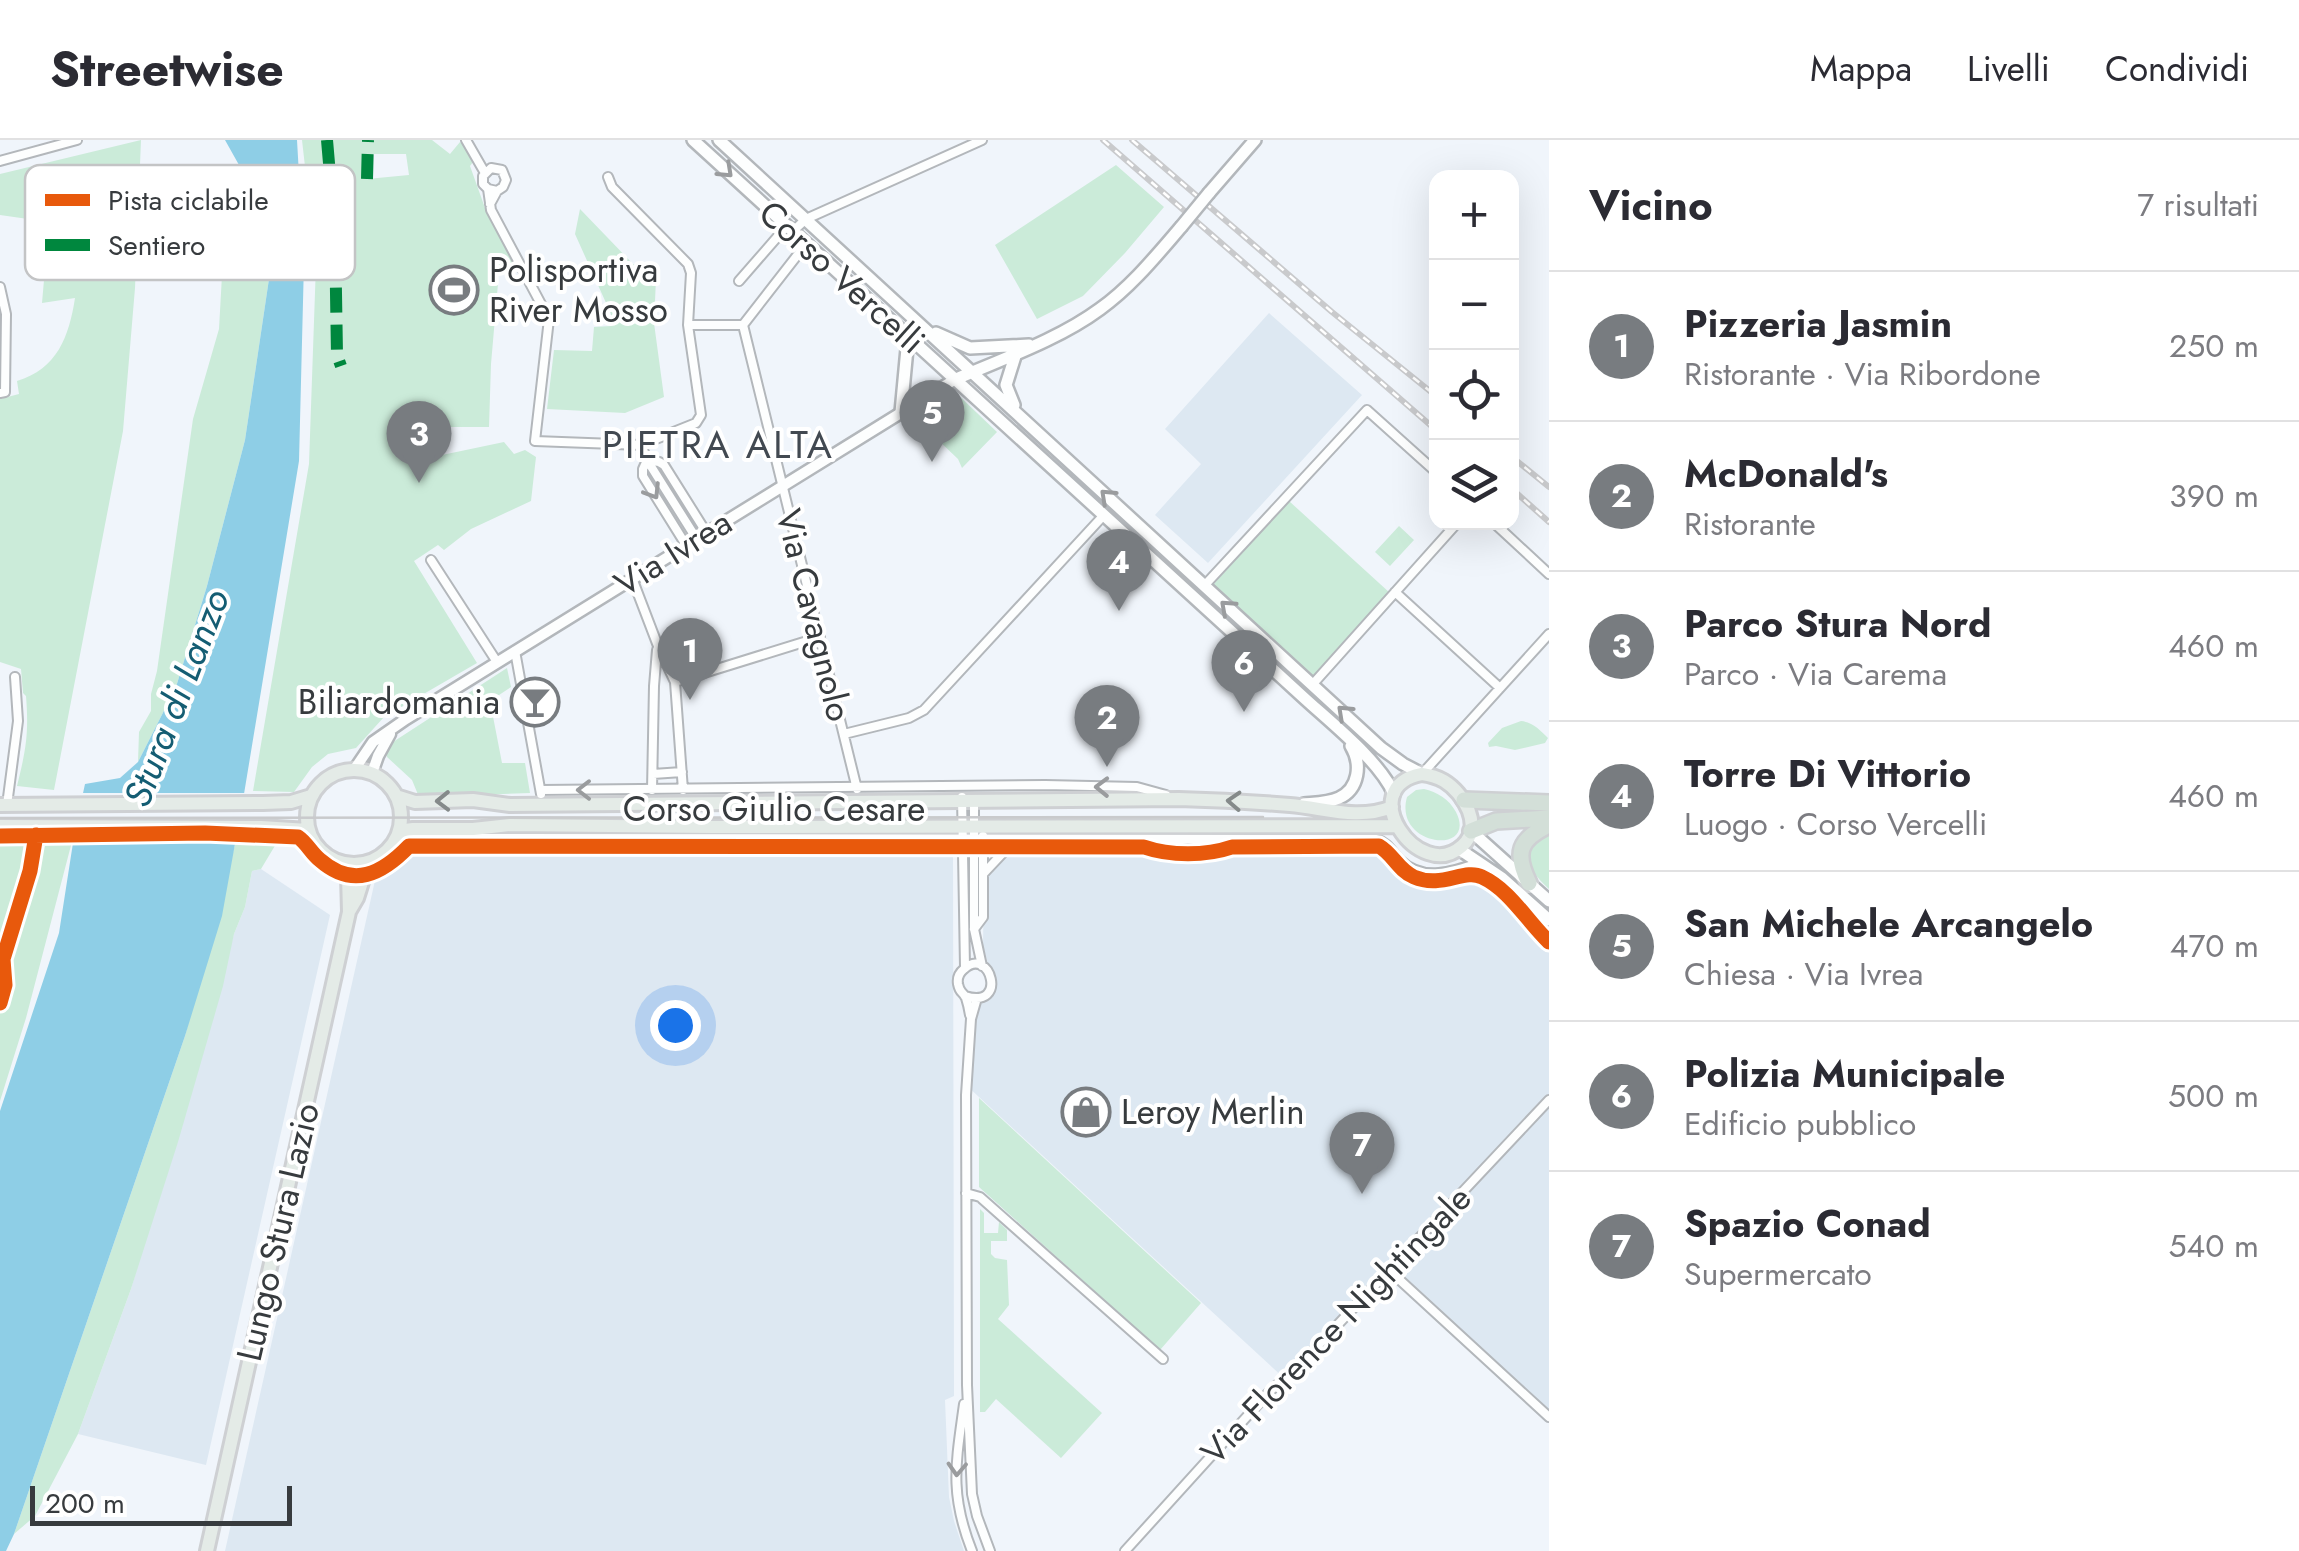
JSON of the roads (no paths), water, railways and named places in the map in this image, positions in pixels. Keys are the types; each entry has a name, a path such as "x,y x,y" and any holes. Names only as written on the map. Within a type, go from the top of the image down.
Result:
{"highway":[{"path":"1464,800 1549,803"},
{"path":"1471,831 1496,822 1549,821"},
{"path":"1529,883 1520,862 1521,852 1528,836 1549,821"}],"main road":[{"name":"Corso Vercelli","path":"693,140 1302,696 1385,778 1393,800"},
{"name":"Corso Vercelli","path":"719,140 1392,756 1422,774"},
{"path":"954,380 1066,330 1101,309 1133,281 1254,140"},
{"path":"920,324 970,348 1033,345"},
{"path":"901,412 908,338"},
{"path":"1016,353 1006,385 1021,417"},
{"path":"1289,805 1334,800 1349,791 1356,782 1358,763 1346,738"},
{"path":"340,772 372,774 390,786 396,796 401,813 396,838 368,863 333,860 311,839 306,812 311,796 318,785 340,772"},
{"path":"1422,774 1442,779 1464,800 1471,831 1467,841 1446,854 1415,846 1396,826 1393,800 1406,780 1422,774"},
{"name":"Corso Giulio Cesare","path":"396,796 414,802 473,800 510,805 542,797 968,794 1178,799 1289,805 1356,814 1376,813 1393,800"},
{"path":"7,801 263,803 311,796"},
{"name":"Corso Giulio Cesare","path":"396,838 413,828 510,825 973,833 1250,833 1396,826"},
{"path":"0,826 308,830"},
{"path":"1471,831 1549,901"},
{"path":"1458,849 1502,878 1549,920"},
{"name":"Lungo Stura Lazio","path":"349,912 368,863"},
{"name":"Lungo Stura Lazio","path":"207,1551 349,912 346,864"}],"street":[{"path":"0,162 77,140"},
{"path":"466,140 484,172 483,184 492,190"},
{"path":"739,281 789,229 806,219 982,140"},
{"path":"484,172 494,168 504,173 505,184 492,190"},
{"path":"492,190 491,210 549,318 535,441 641,445 700,420 688,325 690,268 612,188 608,177"},
{"path":"688,325 743,324 806,244"},
{"path":"0,287 6,314 5,392 0,393"},
{"name":"Via Cavagnolo","path":"743,324 857,788"},
{"name":"Via Ivrea","path":"354,770 373,742 394,727 954,380"},
{"path":"1204,586 1367,410 1429,466"},
{"path":"641,445 647,460"},
{"path":"647,460 664,465 696,538"},
{"path":"647,460 643,476 696,538"},
{"path":"844,734 909,718 924,710 1103,516"},
{"path":"1302,696 1451,530"},
{"path":"1502,530 1549,574"},
{"path":"431,560 497,662"},
{"path":"632,578 675,682 684,790"},
{"path":"1395,592 1500,688"},
{"path":"1422,774 1549,634"},
{"path":"675,682 820,636"},
{"path":"652,790 658,646"},
{"path":"515,652 542,797"},
{"path":"7,801 18,718 15,677"},
{"path":"372,774 394,727"},
{"path":"652,774 682,772"},
{"name":"Corso Giulio Cesare","path":"542,797 652,790 744,796 857,788 968,794"},
{"path":"968,794 973,833 974,929 982,966"},
{"path":"973,833 984,873 983,917 974,929"},
{"path":"965,967 982,966 990,973 992,984 987,994 977,998 966,996 958,981 965,967 973,833"},
{"name":"Corso Giulio Cesare","path":"973,833 1016,840 1250,833 1376,839 1389,845 1408,866 1435,874"},
{"path":"984,873 1016,840"},
{"path":"1438,855 1435,874 1480,863"},
{"path":"966,996 971,1019"},
{"path":"977,998 971,1019 966,1084 967,1384 972,1494 990,1551"},
{"name":"Via Florence Nightingale","path":"1125,1551 1270,1391 1298,1368 1549,1100"},
{"path":"966,1193 980,1197 1163,1359"},
{"path":"1390,1271 1549,1417"},
{"path":"967,1384 954,1471 972,1551"}],"water":[{"path":"225,140 297,140 298,165 239,165"},
{"name":"Stura di Lanzo","path":"269,280 304,280 299,461 222,916 185,1036 14,1534 6,1551 0,1551 0,1111 59,933 85,784 120,778 138,762 176,687 245,440"}],"tram line":[{"path":"0,818 1263,817"}],"railway":[{"path":"1103,140 1429,424"},
{"path":"1132,140 1429,390"},
{"path":"1519,463 1549,487"},
{"path":"1519,495 1549,522"}],"place":[{"name":"Polisportiva River Mosso","path":"454,290"},
{"name":"San Michele Arcangelo","path":"932,462"},
{"name":"Parco Stura Nord","path":"419,483"},
{"name":"Torre Di Vittorio","path":"1119,611"},
{"name":"Pizzeria Jasmin","path":"690,700"},
{"name":"Biliardomania","path":"535,702"},
{"name":"Polizia Municipale","path":"1244,712"},
{"name":"McDonald's","path":"1107,767"},
{"name":"Leroy Merlin","path":"1086,1112"},
{"name":"Spazio Conad","path":"1362,1194"}],"district":[{"name":"PIETRA ALTA","path":"718,444"}]}
